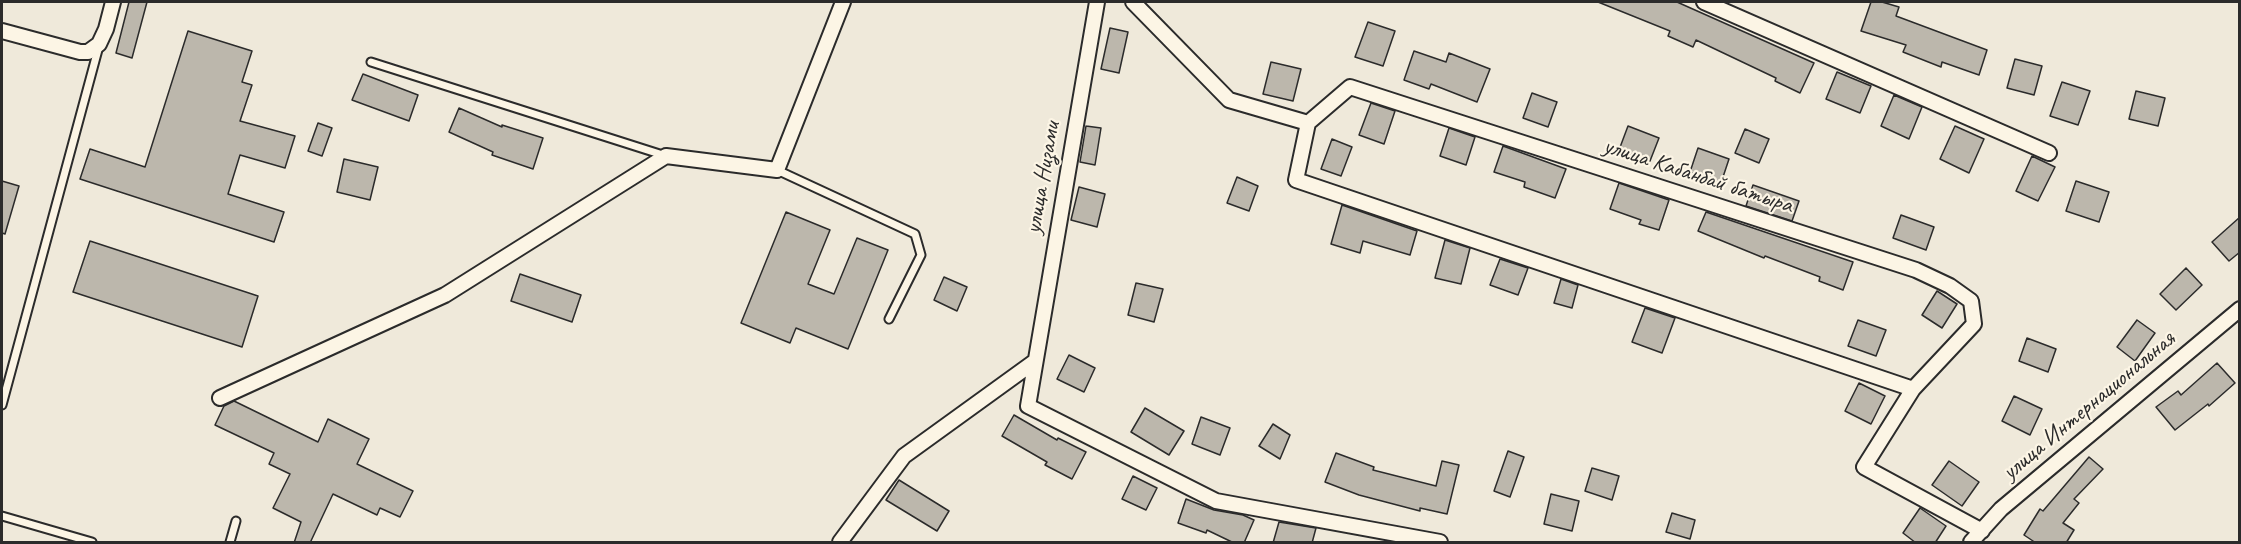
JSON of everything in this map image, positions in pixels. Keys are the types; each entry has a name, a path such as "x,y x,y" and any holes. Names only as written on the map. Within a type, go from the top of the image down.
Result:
{"street":[{"path":"2,31 80,52 88,52 99,44 113,2"},
{"path":"220,398 445,295 666,156 777,170 843,2"},
{"name":"улица Низами","path":"1097,2 1028,406 1216,501 1440,543"},
{"path":"1133,2 1229,100 1308,123 1296,180 1913,389"},
{"path":"1704,2 2049,153"},
{"name":"улица Кабанбай батыра","path":"1308,123 1350,87 1916,270 1950,286 1971,301 1974,324 1913,389 1864,467 1982,531"},
{"name":"улица Интернациональная","path":"1971,543 2001,509 2240,309"},
{"path":"840,543 904,456 1034,362"}],"lane":[{"path":"2,405 99,44"},
{"path":"371,62 666,156"},
{"path":"777,170 915,234 921,255 889,319"},
{"path":"2,516 92,543"},
{"path":"230,543 236,521"}],"building":[{"path":"129,2 147,2 132,58 116,53"},
{"path":"1598,2 1677,2 1814,63 1800,93 1775,81 1776,78 1696,40 1693,47 1668,36 1670,31"},
{"path":"1871,2 1882,2 1899,7 1896,16 1987,50 1979,75 1942,62 1941,67 1903,52 1906,45 1861,31"},
{"path":"1368,22 1395,31 1383,66 1355,57"},
{"path":"1110,28 1128,32 1119,73 1101,69"},
{"path":"188,31 252,51 242,82 252,85 240,121 295,136 285,168 240,155 228,194 284,212 274,242 80,179 90,149 145,167"},
{"path":"1414,51 1446,62 1449,53 1490,69 1477,102 1431,84 1429,89 1404,80"},
{"path":"2015,59 2042,66 2034,95 2007,88"},
{"path":"1271,62 1301,69 1293,101 1263,94"},
{"path":"1837,72 1871,86 1860,113 1826,99"},
{"path":"363,74 418,95 409,121 352,100"},
{"path":"2062,82 2090,91 2078,125 2050,116"},
{"path":"2136,91 2165,98 2158,126 2129,119"},
{"path":"1532,93 1557,102 1548,127 1523,118"},
{"path":"1894,95 1922,107 1909,139 1881,126"},
{"path":"1371,103 1395,111 1384,144 1359,135"},
{"path":"459,108 502,127 502,125 543,138 533,169 492,155 493,152 449,132"},
{"path":"318,123 332,128 322,156 308,151"},
{"path":"1086,126 1101,128 1095,165 1080,162"},
{"path":"1628,126 1659,138 1650,161 1619,150"},
{"path":"1955,126 1984,139 1969,173 1940,159"},
{"path":"1449,128 1475,137 1466,165 1440,156"},
{"path":"1745,129 1769,139 1759,163 1735,153"},
{"path":"1332,139 1352,147 1341,176 1321,169"},
{"path":"1503,146 1566,169 1555,198 1524,187 1525,182 1494,172"},
{"path":"1698,148 1729,159 1721,183 1690,172"},
{"path":"2032,156 2055,167 2038,201 2016,191"},
{"path":"344,159 378,167 370,200 337,192"},
{"path":"1237,177 1258,186 1249,211 1227,203"},
{"path":"2,181 19,186 5,234 2,233"},
{"path":"2076,181 2109,192 2099,222 2066,211"},
{"path":"1619,183 1669,200 1659,230 1639,224 1641,220 1610,209"},
{"path":"1753,185 1799,201 1792,221 1746,206"},
{"path":"1079,187 1105,194 1097,227 1071,220"},
{"path":"1342,205 1417,231 1410,255 1363,241 1360,253 1331,244"},
{"path":"786,212 830,230 808,284 834,294 857,238 888,250 848,349 796,328 790,343 741,323"},
{"path":"1706,212 1853,262 1843,290 1819,281 1820,277 1765,256 1764,258 1698,231"},
{"path":"1901,215 1934,227 1926,250 1893,238"},
{"path":"2240,217 2240,252 2229,261 2212,242"},
{"path":"1445,240 1470,248 1461,284 1435,278"},
{"path":"90,241 258,296 242,347 73,292"},
{"path":"1500,259 1528,268 1518,295 1490,285"},
{"path":"2186,268 2202,285 2176,310 2160,294"},
{"path":"520,274 581,295 572,322 511,301"},
{"path":"944,277 967,287 957,311 934,300"},
{"path":"1561,279 1578,285 1572,308 1554,303"},
{"path":"1136,283 1163,289 1154,322 1128,315"},
{"path":"1937,291 1957,304 1942,328 1922,315"},
{"path":"1645,308 1675,318 1662,353 1632,342"},
{"path":"1858,320 1886,330 1876,356 1848,346"},
{"path":"2137,320 2155,333 2135,361 2117,347"},
{"path":"2027,338 2056,349 2048,372 2019,361"},
{"path":"1069,355 1095,368 1084,392 1057,379"},
{"path":"2217,363 2235,383 2209,406 2208,404 2175,430 2156,407 2178,391 2181,395"},
{"path":"1859,383 1885,396 1871,424 1845,411"},
{"path":"2014,396 2042,409 2030,435 2002,421"},
{"path":"234,401 318,442 328,419 369,439 357,464 413,491 400,517 380,508 377,515 333,494 310,543 294,543 301,522 273,508 290,474 269,464 274,453 215,425 224,406"},
{"path":"1145,408 1184,431 1169,455 1131,432"},
{"path":"1014,415 1057,440 1058,438 1086,452 1072,479 1045,465 1047,462 1002,436"},
{"path":"1201,417 1230,428 1220,455 1192,444"},
{"path":"1273,424 1290,435 1280,459 1259,446"},
{"path":"1508,451 1524,457 1510,497 1494,491"},
{"path":"1336,453 1374,467 1373,470 1436,486 1442,461 1459,465 1447,514 1420,508 1420,511 1359,495 1325,482"},
{"path":"2089,457 2103,469 2074,499 2079,503 2063,523 2074,530 2066,543 2036,543 2024,535 2040,509 2043,511"},
{"path":"1949,461 1979,482 1962,506 1932,485"},
{"path":"1592,468 1619,476 1612,500 1585,491"},
{"path":"1133,476 1157,488 1146,510 1122,499"},
{"path":"899,480 949,511 937,531 886,500"},
{"path":"1551,494 1579,501 1572,531 1544,524"},
{"path":"1186,499 1214,510 1243,515 1254,520 1244,543 1234,543 1207,530 1206,533 1178,523"},
{"path":"1920,508 1946,526 1935,543 1916,543 1903,533"},
{"path":"1672,513 1695,520 1690,539 1666,532"},
{"path":"1279,522 1316,528 1312,543 1273,543"}]}
